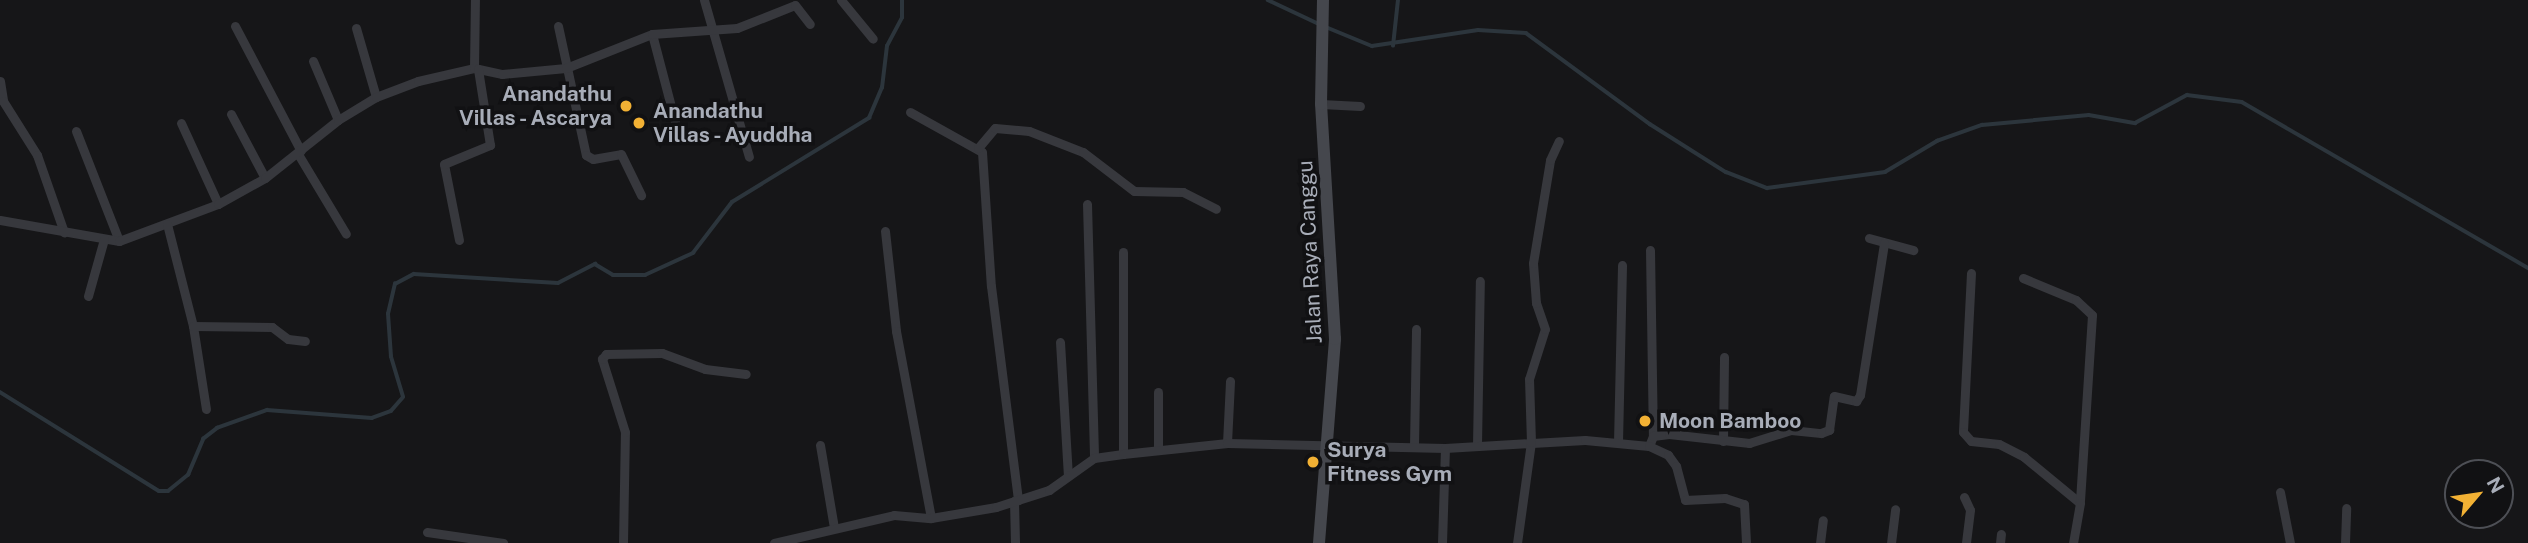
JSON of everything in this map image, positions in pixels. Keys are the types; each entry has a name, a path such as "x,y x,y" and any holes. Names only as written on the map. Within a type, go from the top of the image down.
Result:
{"main road":[{"name":"Jalan Raya Canggu","path":"1319,543 1329,443 1335,298 1321,104 1322,0"}],"street":[{"path":"459,240 444,164 490,145 476,68 475,0"},
{"path":"704,0 709,26 749,157"},
{"path":"841,0 873,39"},
{"path":"0,219 119,241 218,204 265,178 300,153 338,120 376,97 476,68 502,74 566,68 652,34 709,26 737,28 794,3 800,6 810,24"},
{"path":"235,26 345,234"},
{"path":"558,26 586,155 593,159 621,155 642,195"},
{"path":"356,28 376,97"},
{"path":"652,34 678,133"},
{"path":"313,61 338,120"},
{"path":"0,81 4,101 37,155 64,232"},
{"path":"1321,104 1360,106"},
{"path":"911,112 978,149"},
{"path":"231,114 265,178"},
{"path":"181,123 218,204"},
{"path":"1016,543 1016,501 978,149 995,128 1029,131 1083,152 1134,191 1183,192 1216,209"},
{"path":"76,131 119,241"},
{"path":"1517,543 1531,442 1529,379 1545,329 1536,303 1533,262 1550,160 1559,141"},
{"path":"1087,204 1094,458"},
{"path":"167,224 193,326 206,410"},
{"path":"886,231 896,331 931,518"},
{"path":"1869,238 1913,250"},
{"path":"88,296 104,239"},
{"path":"1653,436 1749,443 1791,430 1821,433 1829,430 1834,396 1856,401 1885,243"},
{"path":"1649,446 1653,436 1650,250"},
{"path":"1123,252 1123,453"},
{"path":"1618,442 1622,265"},
{"path":"1972,274 1963,432 1970,441 1999,444 2024,457 2080,503"},
{"path":"2023,278 2076,300 2092,315 2080,503 2073,543"},
{"path":"1477,445 1480,281"},
{"path":"193,326 272,327 288,339 305,341"},
{"path":"1415,446 1416,329"},
{"path":"1060,342 1068,476"},
{"path":"623,543 625,432 602,359 606,354 662,353 705,369 746,374"},
{"path":"1723,441 1724,357"},
{"path":"1227,443 1230,381"},
{"path":"1158,392 1158,450"},
{"path":"774,543 894,515 931,518 1038,496 1094,458 1123,453 1227,443 1329,443 1445,448 1531,442 1618,442 1649,446 1673,460 1685,500 1726,498 1744,504 1746,543"},
{"path":"820,445 834,528"},
{"path":"1442,543 1445,448"},
{"path":"2280,492 2290,543"},
{"path":"1964,497 1970,510 1966,543"},
{"path":"2345,543 2346,508"},
{"path":"1891,543 1895,509"},
{"path":"1820,543 1823,520"},
{"path":"427,532 503,543"}],"waterway":[{"path":"0,392 159,491 168,491 188,475 203,439 217,428 267,410 372,418 391,411 403,397 391,357 388,314 395,284 414,274 558,283 595,264 613,275 645,275 693,253 732,202 869,118 882,88 887,46 902,18 902,0"},
{"path":"1268,0 1319,24"},
{"path":"1393,46 1398,0"},
{"path":"1326,27 1372,46 1478,30 1526,33 1650,124 1726,172 1767,188 1885,172 1937,141 1982,125 2089,115 2135,123 2187,95 2242,102 2528,268"}],"place":[{"name":"Anandathu Villas - Ascarya","path":"626,106"},
{"name":"Anandathu Villas - Ayuddha","path":"639,123"},
{"name":"Moon Bamboo","path":"1645,421"},
{"name":"Surya Fitness Gym","path":"1313,462"}]}
